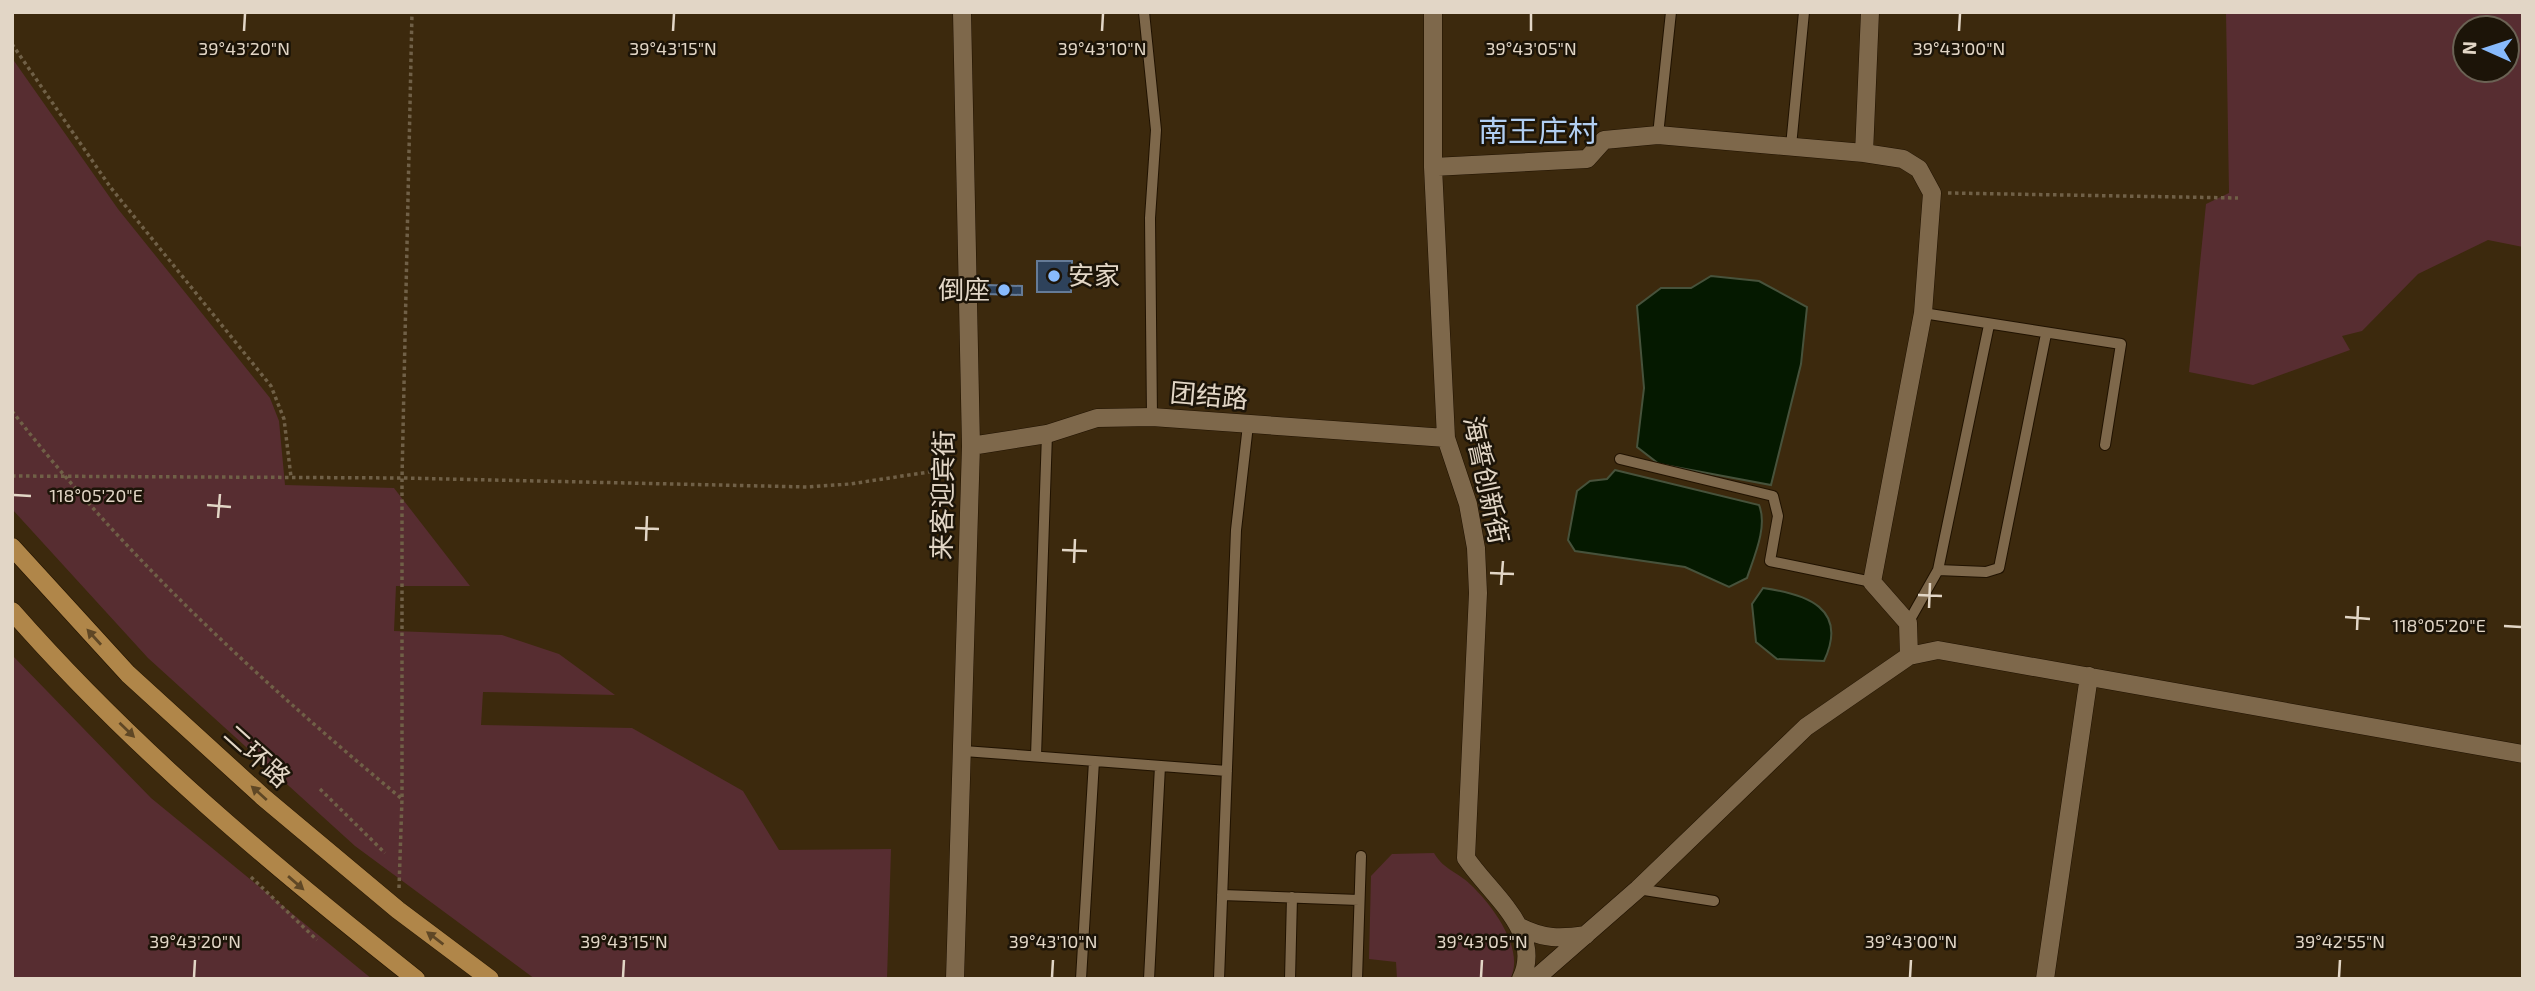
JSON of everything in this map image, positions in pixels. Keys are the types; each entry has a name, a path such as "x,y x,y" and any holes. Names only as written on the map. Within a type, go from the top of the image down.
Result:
{"main road":[{"name":"二环路","path":"12,547 128,674 263,797 398,910 490,979"},
{"path":"12,611 60,666 184,785 313,897 416,979"}],"street":[{"name":"来客迎宾街","path":"955,979 971,465 962,12"},
{"name":"海誓创新街","path":"1433,12 1433,167 1446,438 1468,504 1476,548 1478,593 1466,858 1520,927 1527,947 1527,967 1532,978"},
{"path":"1864,153 1870,12"},
{"path":"1433,167 1587,159 1604,140 1658,135 1864,153 1903,159 1919,169 1932,193 1923,313 1872,582 1908,623 1909,656"},
{"name":"团结路","path":"971,446 1047,434 1097,418 1152,417 1446,438"},
{"path":"1532,978 1638,889 1806,727 1909,656 1938,650 2523,754"},
{"path":"2045,979 2089,676"},
{"path":"1520,927 1540,937 1559,939 1586,935"}],"lane":[{"path":"1144,12 1156,130 1150,218 1152,417"},
{"path":"1658,135 1671,12"},
{"path":"1791,146 1804,12"},
{"path":"1923,313 2121,344 2105,445"},
{"path":"1908,623 1938,570 1989,324"},
{"path":"1938,570 1986,572 1999,568 2046,334"},
{"path":"1219,979 1236,530 1248,425"},
{"path":"1036,757 1047,434"},
{"path":"1620,459 1773,496 1778,516 1770,561 1872,582"},
{"path":"964,751 1227,771"},
{"path":"1081,979 1094,761"},
{"path":"1149,979 1160,766"},
{"path":"1357,979 1361,856"},
{"path":"1638,889 1714,901"},
{"path":"1222,895 1359,900"},
{"path":"1290,979 1292,898"}],"path":[{"path":"398,910 402,799 401,478 412,12"},
{"path":"12,44 111,188 271,386 284,419 291,477"},
{"path":"1932,193 2238,198"},
{"path":"12,411 61,474 200,619 309,722 402,799"},
{"path":"12,476 61,474 401,478 808,488 971,465"},
{"path":"320,789 385,853"},
{"path":"251,877 317,940"}],"shaded area":[{"path":"2226,12 2523,12 2523,247 2488,240 2418,274 2362,331 2342,336 2350,350 2253,385 2189,372 2206,204 2229,193"},
{"path":"12,58 118,209 270,398 279,421 285,485 394,488 470,586 396,586 394,631 502,635 559,654 615,695 483,692 481,725 632,728 743,791 779,850 891,849 887,979 535,979 355,846 148,658 12,509"},
{"path":"1711,276 1759,281 1807,307 1801,364 1771,485 1659,464 1637,447 1644,388 1637,306 1661,288 1691,288"},
{"path":"1615,470 1759,505 1761,532 1747,578 1729,587 1685,567 1575,551 1568,540 1577,491 1590,481 1607,479"},
{"path":"1763,588 1794,594 1808,600 1827,616 1831,628 1830,643 1824,661 1777,659 1756,642 1752,604"},
{"path":"12,655 151,798 372,979 12,979"},
{"path":"1434,853 1442,864 1471,885 1497,916 1514,955 1510,979 1397,979 1396,962 1369,959 1371,876 1392,854"}],"building":[{"name":"安家","path":"1037,261 1072,261 1071,292 1037,292"},
{"name":"倒座","path":"987,285 1022,286 1022,295 986,294"}],"place":[{"name":"安家","path":"1054,276"},
{"name":"倒座","path":"1004,290"}],"district":[{"name":"南王庄村","path":"1538,132"}]}
